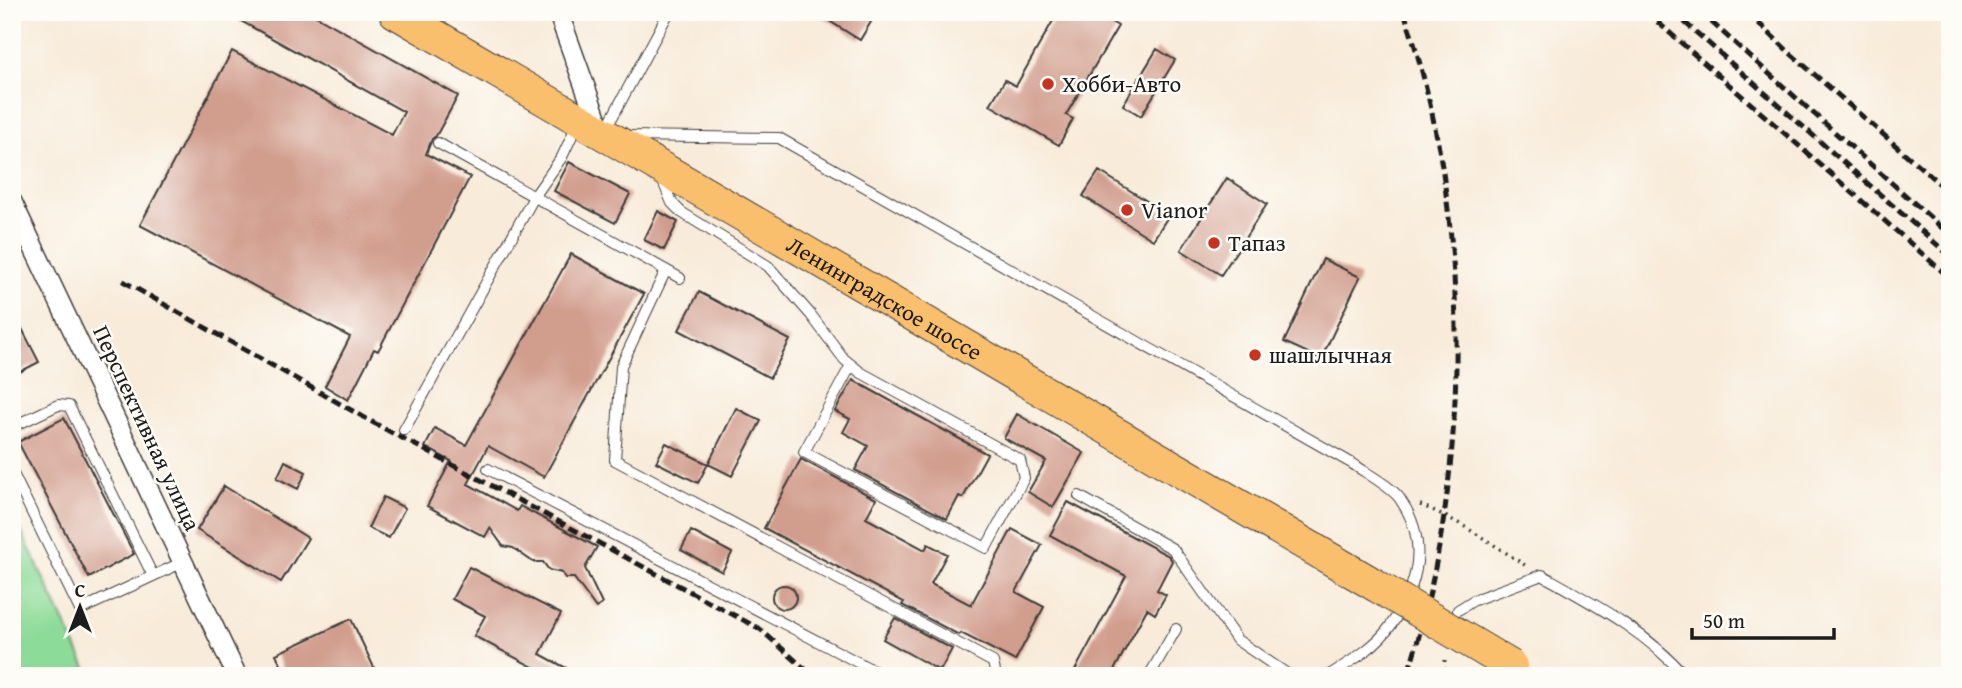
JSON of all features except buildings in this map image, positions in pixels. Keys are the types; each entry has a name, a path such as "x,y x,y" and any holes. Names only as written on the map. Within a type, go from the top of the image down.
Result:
{"main road":[{"name":"Ленинградское шоссе","path":"395,12 1518,671"}],"street":[{"path":"558,12 591,128"},
{"name":"Перспективная улица","path":"12,202 237,676"}],"lane":[{"path":"404,430 534,197 562,157 591,128 669,12"},
{"path":"591,128 779,138 1353,464 1399,497 1417,531 1418,568 1407,596 1390,626 1361,655 1328,676"},
{"path":"438,143 680,278"},
{"path":"656,165 672,204 768,266 851,365 1020,460 1024,478 986,548 804,452 851,365"},
{"path":"666,270 621,366 615,460 993,662 996,676"},
{"path":"12,427 58,405 69,405 153,576"},
{"path":"488,469 884,676"},
{"path":"12,472 80,610 183,562"},
{"path":"1079,496 1173,550 1237,640 1290,676"},
{"path":"1458,610 1474,600 1542,575 1601,609 1670,659 1685,676"},
{"path":"1150,676 1176,629"}],"path":[{"path":"1399,497 1445,514 1542,575"}],"green space":[{"path":"12,512 90,676 12,676"}],"railway":[{"path":"1404,12 1427,90 1443,172 1453,257 1456,344 1453,430 1444,515 1429,598 1407,676"},
{"path":"1646,12 1950,278"},
{"path":"1673,12 1950,256"},
{"path":"1700,12 1950,235"},
{"path":"1747,12 1950,193"},
{"path":"123,281 374,423 760,629 813,676"}],"place":[{"name":"Хобби-Авто","path":"1048,84"},
{"name":"Vianor","path":"1127,210"},
{"name":"Тапаз","path":"1214,243"},
{"name":"шашлычная","path":"1255,355"}]}
